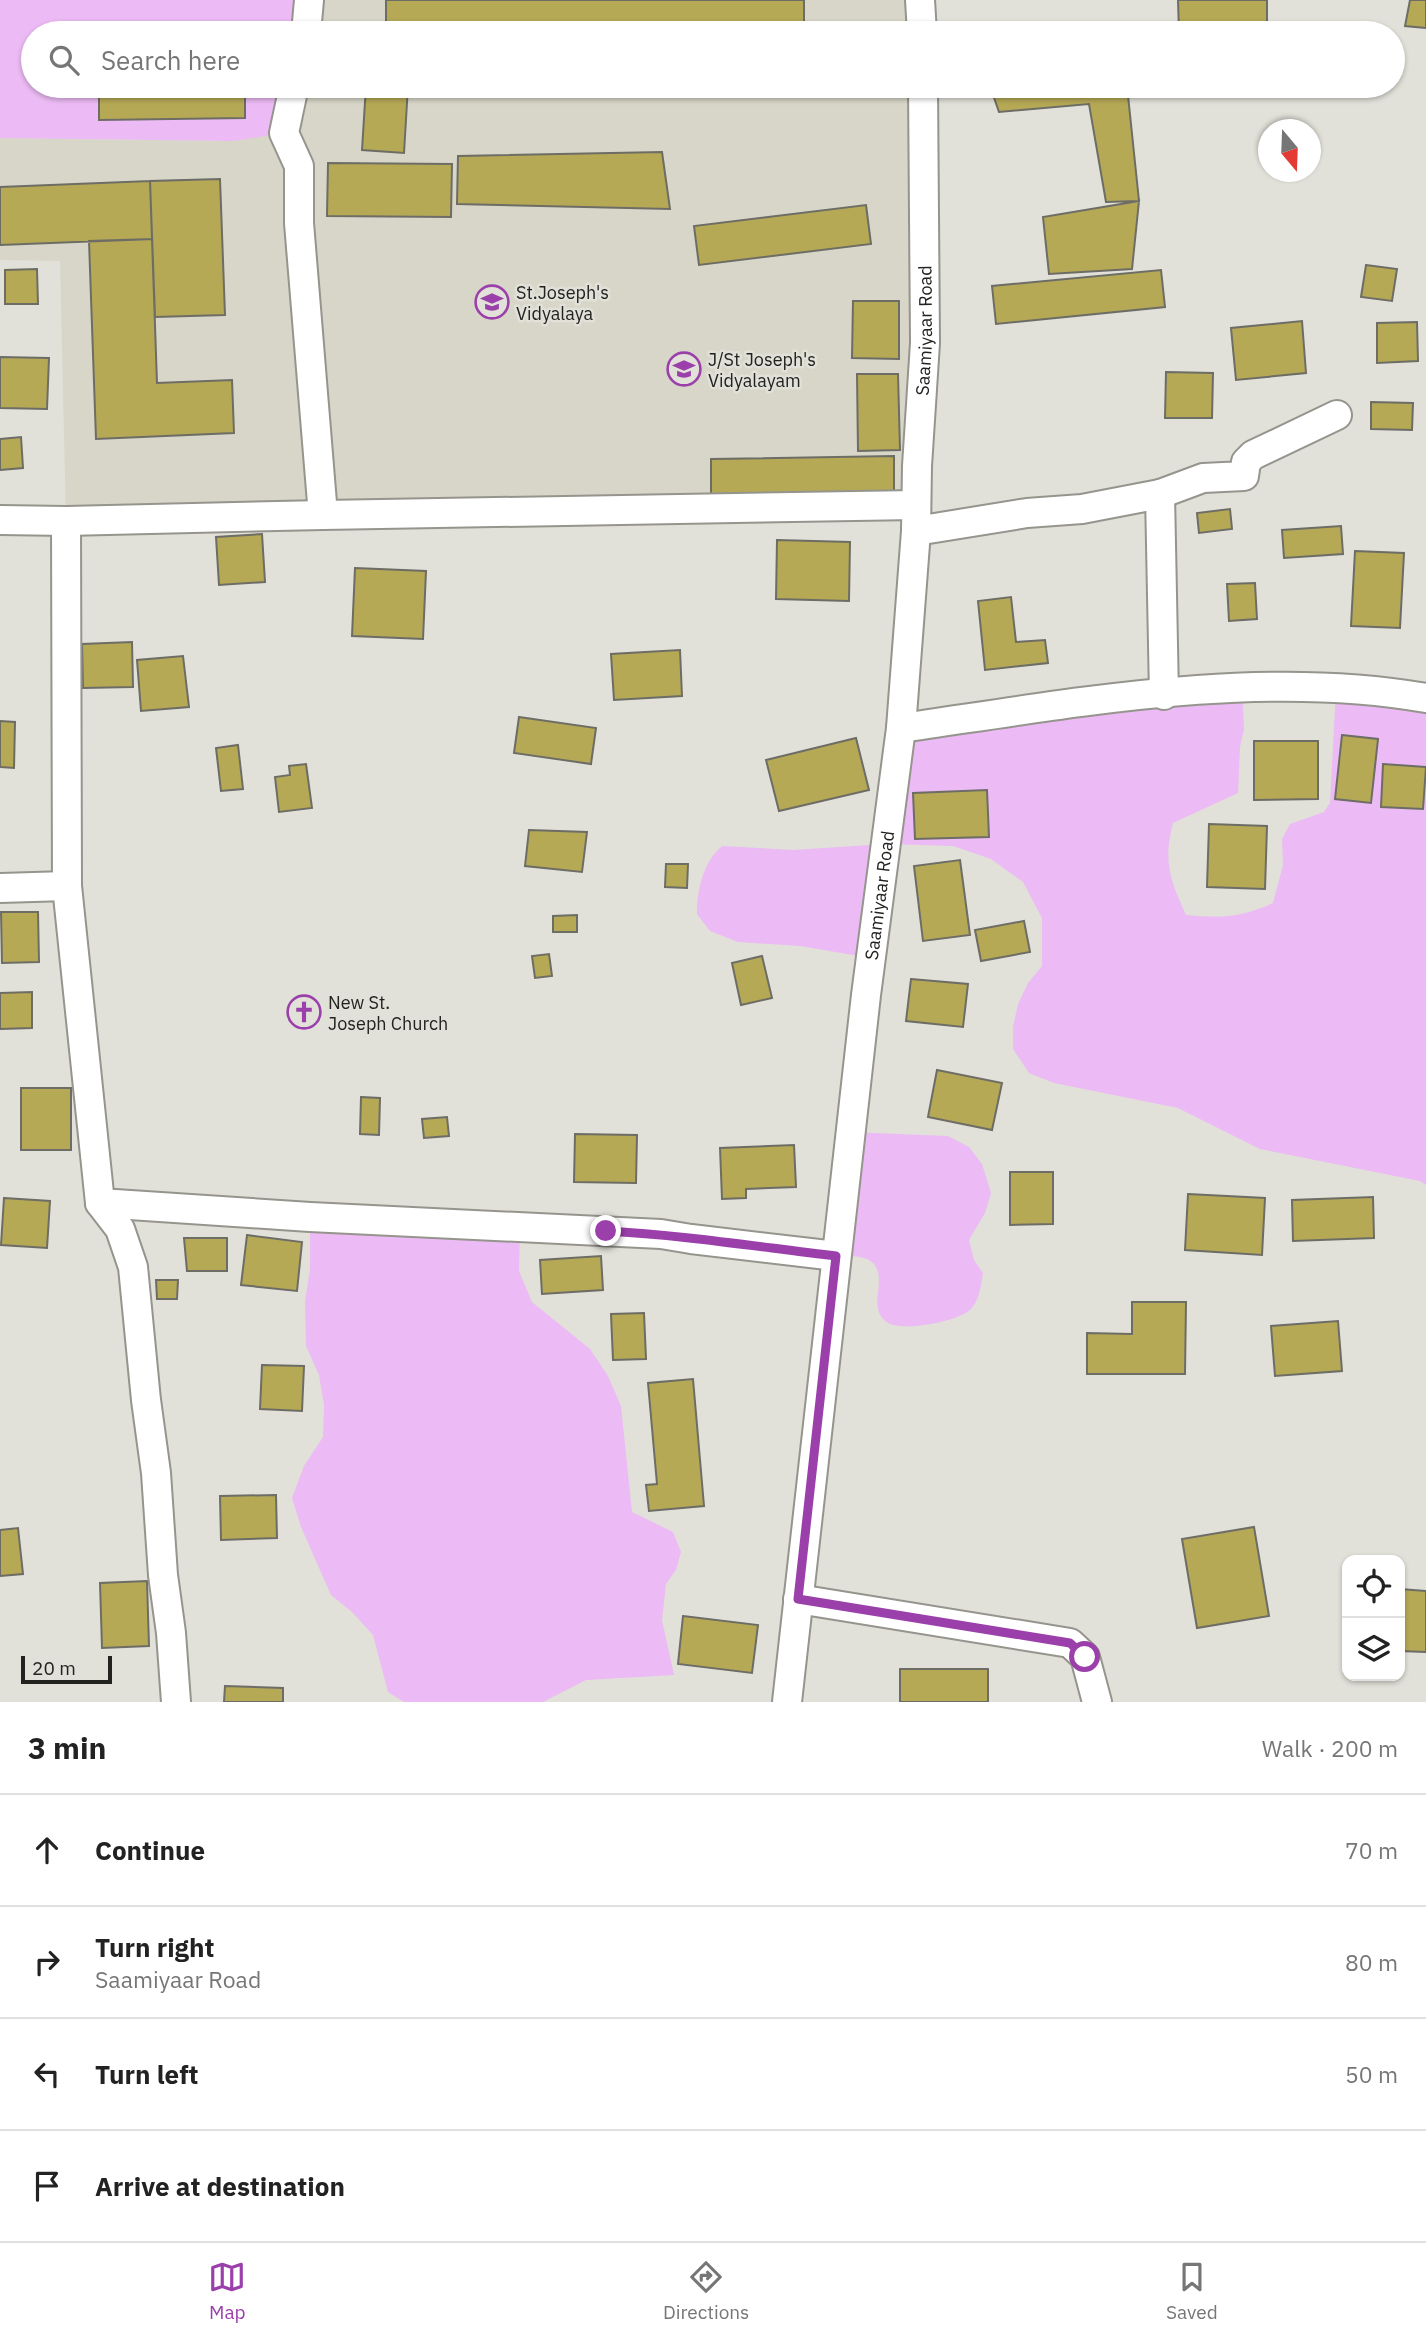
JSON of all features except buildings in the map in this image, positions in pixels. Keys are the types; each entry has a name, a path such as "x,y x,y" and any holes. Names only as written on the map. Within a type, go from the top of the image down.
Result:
{"street":[{"path":"307,21 309,0"},
{"path":"920,0 921,21"},
{"path":"291,98 284,133 299,166 299,223 323,515"},
{"name":"Saamiyaar Road","path":"787,1702 864,1007 901,728 925,342 923,98"},
{"path":"0,520 66,522 323,515 916,518 1082,509 1160,494 1203,478 1244,476 1246,462 1254,455 1337,415"},
{"path":"1160,494 1164,695"},
{"path":"66,522 67,886 100,1203 120,1229 132,1267 156,1473 176,1702"},
{"path":"901,728 1103,700 1268,685 1426,698"},
{"path":"0,888 67,886"},
{"path":"100,1203 661,1234 691,1240 836,1256"},
{"path":"798,1599 1070,1643 1085,1657 1097,1702"}],"shaded area":[{"path":"0,0 309,0 307,21 21,21 21,98 291,98 284,133 233,141 0,138"},
{"path":"309,0 920,0 921,21 307,21"},
{"name":"St.Joseph's Vidyalaya","path":"281,98 923,98 916,505 66,521 60,261 0,260 0,138 233,141"},
{"path":"1242,688 1244,729 1240,747 1238,793 1173,823 1168,860 1186,915 1231,916 1273,903 1283,865 1282,839 1290,824 1324,812 1330,803 1336,689 1426,698 1426,1185 1420,1181 1260,1149 1178,1108 1054,1083 1029,1073 1013,1049 1013,1027 1018,1004 1028,983 1042,966 1042,918 1023,882 991,859 953,846 886,844 871,958 800,946 738,942 710,931 697,914 702,877 710,860 722,846 793,850 885,844 901,728"},
{"path":"850,1132 948,1136 969,1147 982,1164 991,1193 985,1213 969,1240 974,1260 983,1273 976,1301 965,1313 956,1318 918,1326 888,1323 878,1310 879,1277 873,1263 860,1257 836,1256"},
{"path":"310,1217 520,1228 519,1271 532,1302 590,1349 608,1376 621,1406 632,1512 673,1532 681,1552 676,1570 666,1584 662,1620 674,1675 586,1680 543,1702 404,1702 388,1692 373,1635 352,1612 331,1595 301,1527 292,1498 304,1466 323,1437 324,1405 319,1375 306,1346 305,1302 310,1269"}],"place":[{"name":"St.Joseph's Vidyalaya","path":"492,302"},
{"name":"J/St Joseph's Vidyalayam","path":"684,369"},
{"name":"New St. Joseph Church","path":"304,1012"}],"route":[{"path":"606,1231 661,1234 691,1240 836,1256 798,1599 1070,1643 1085,1657"}]}
